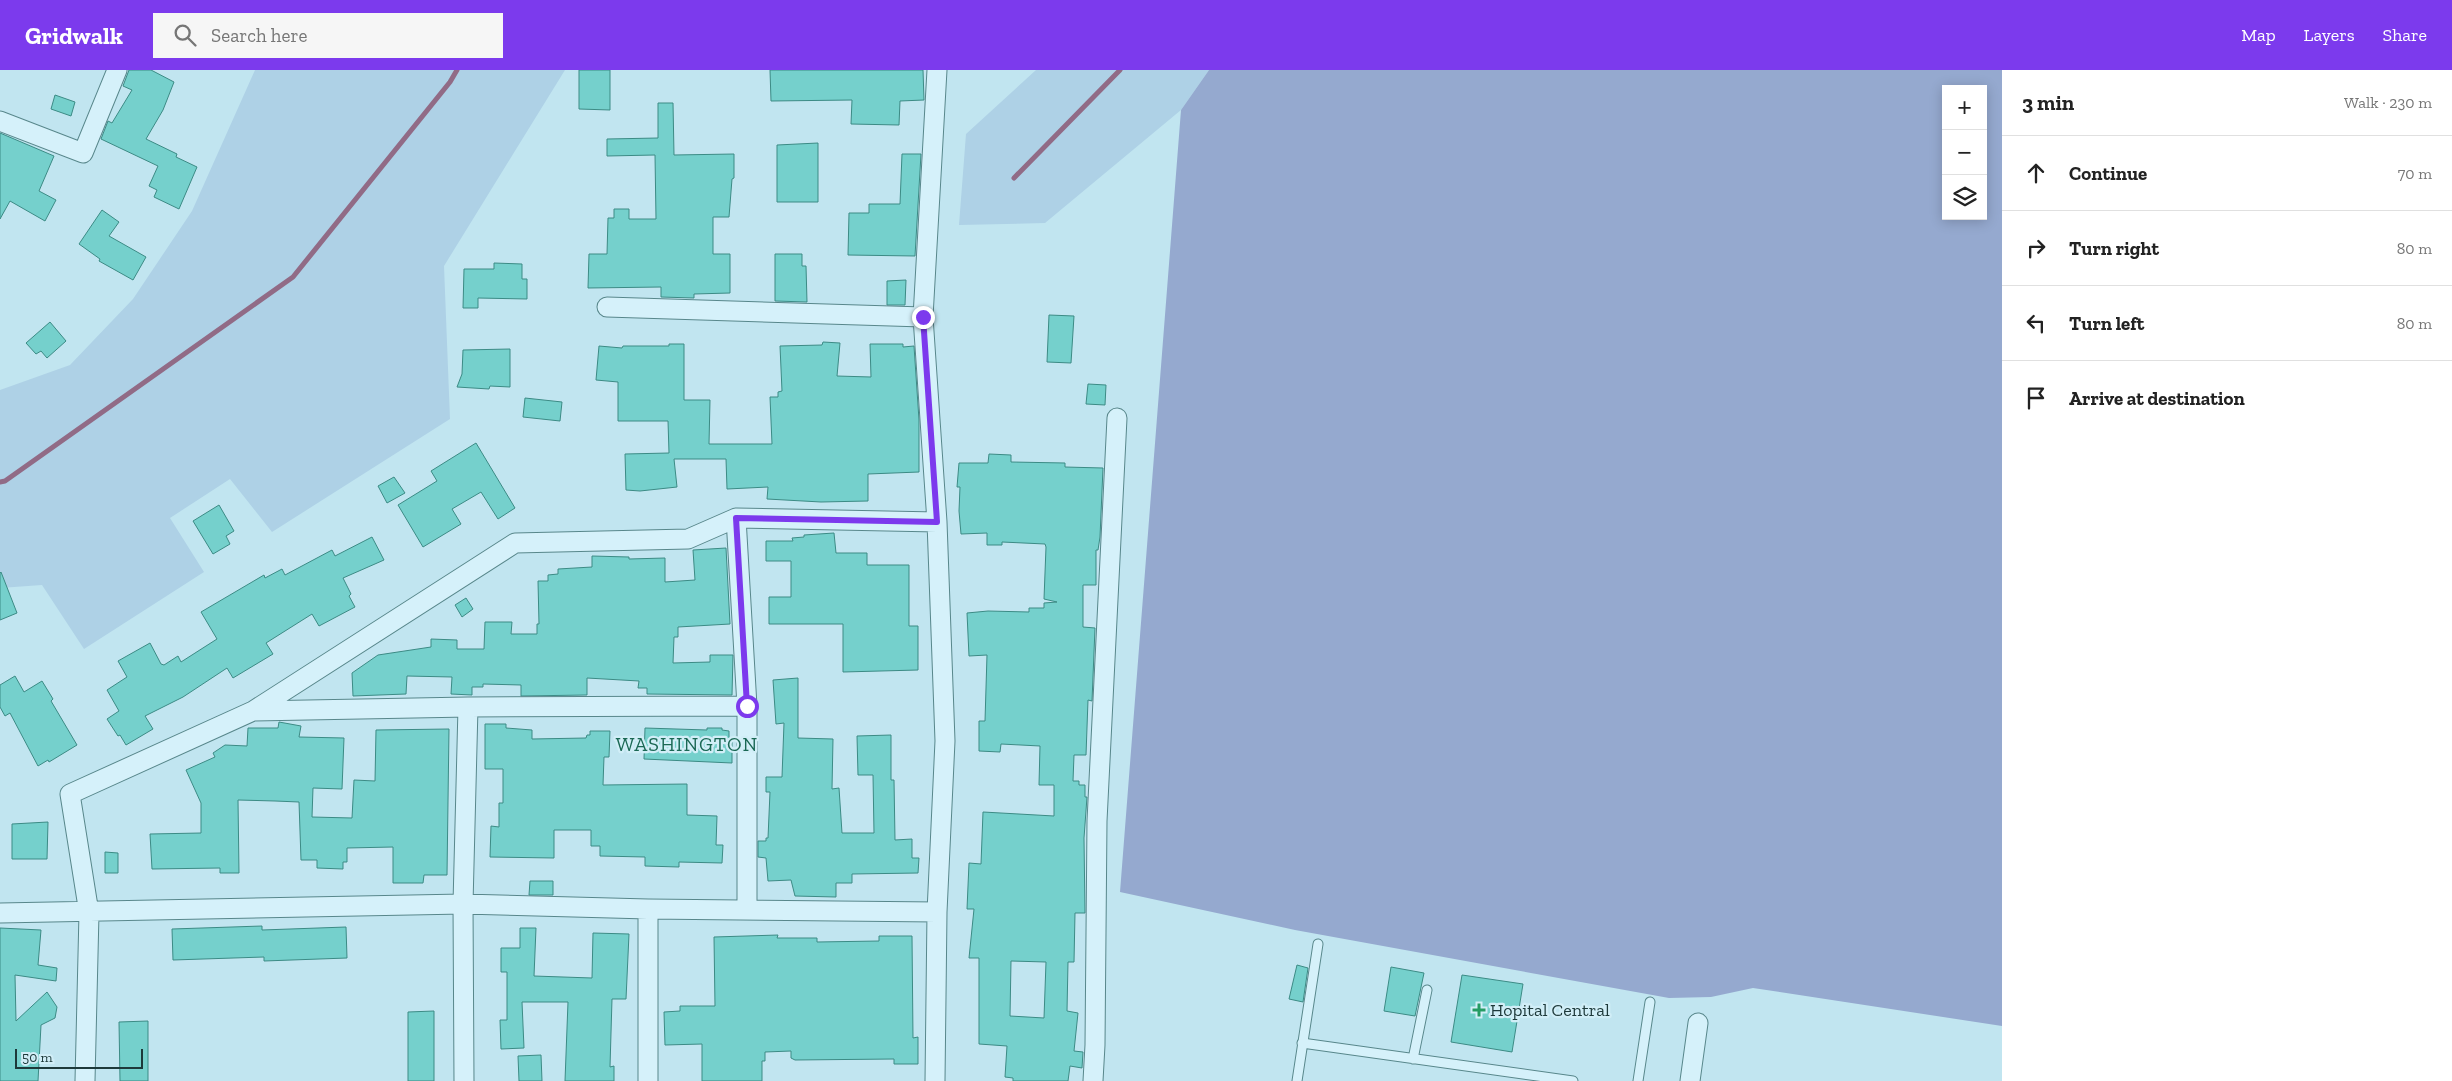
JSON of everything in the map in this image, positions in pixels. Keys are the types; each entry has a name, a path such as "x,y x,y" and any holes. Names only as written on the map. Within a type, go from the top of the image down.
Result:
{"street":[{"path":"0,121 83,153 117,70"},
{"path":"935,1081 937,912 945,741 937,522 923,317 937,70"},
{"path":"607,307 923,317"},
{"path":"1093,1081 1097,821 1118,418"},
{"path":"85,1081 89,913 70,794 253,712 515,543 688,539 736,518 937,522"},
{"path":"736,518 747,706 747,909"},
{"path":"253,712 468,707 747,706"},
{"path":"464,1081 463,904 468,707"},
{"path":"0,913 89,913 463,904 648,909 937,912"},
{"path":"648,909 648,1081"},
{"path":"1690,1081 1698,1023"}],"lane":[{"path":"1297,1081 1318,944"},
{"path":"1413,1059 1427,990"},
{"path":"1638,1081 1650,1002"},
{"path":"1302,1043 1546,1079 1572,1081"}],"shaded area":[{"path":"255,70 565,70 444,266 450,419 272,532 230,479 170,518 204,572 84,649 42,585 0,588 0,390 70,365 133,299 192,211"},
{"path":"1036,70 1209,70 1181,110 1045,223 959,225 966,134"},
{"path":"1209,70 2002,70 2002,1026 1753,988 1711,997 1669,998 1295,930 1120,892 1181,110"}],"building":[{"path":"129,70 151,70 174,82 163,110 146,139 177,154 176,157 197,167 179,209 154,197 157,190 149,186 158,166 101,139 108,121 112,123 132,90 123,86"},
{"path":"579,70 610,70 610,110 579,109"},
{"path":"770,70 923,70 924,100 900,101 899,125 851,124 852,100 771,101"},
{"path":"55,95 75,102 71,116 51,109"},
{"path":"658,103 673,103 674,155 734,154 734,178 732,179 729,217 713,217 713,254 730,254 730,293 694,294 694,298 661,297 661,287 588,288 589,254 607,254 608,218 614,218 614,209 629,209 629,219 656,219 655,155 607,156 607,139 658,138"},
{"path":"0,133 54,156 39,191 56,200 45,221 10,201 0,219"},
{"path":"818,143 818,202 777,202 777,145"},
{"path":"902,154 921,154 915,256 848,255 849,213 869,213 869,204 900,204"},
{"path":"102,210 119,222 109,236 146,257 133,280 99,261 100,259 79,244"},
{"path":"775,254 802,254 802,266 806,266 807,302 775,301"},
{"path":"494,263 522,264 522,279 527,279 527,299 478,298 478,308 463,308 464,269 494,269"},
{"path":"906,280 905,305 887,305 887,281"},
{"path":"1049,315 1074,316 1071,363 1047,362"},
{"path":"50,322 66,341 47,358 41,351 36,354 26,343"},
{"path":"823,342 840,343 837,376 871,377 870,344 914,346 919,420 919,472 868,474 868,501 821,502 767,499 768,487 727,489 726,459 674,459 677,487 640,491 626,490 625,454 669,453 668,421 618,421 618,382 596,380 599,346 622,348 623,346 669,346 669,344 684,344 684,400 710,400 709,444 772,444 770,397 778,397 778,392 782,391 780,346 822,345"},
{"path":"510,349 510,387 490,386 489,389 457,387 462,374 463,350"},
{"path":"1088,384 1106,385 1105,405 1086,404"},
{"path":"525,398 562,402 560,421 523,417"},
{"path":"476,443 515,508 498,519 481,492 452,509 461,524 423,547 398,505 437,481 431,471"},
{"path":"989,454 1011,455 1011,462 1065,463 1065,467 1103,468 1100,537 1098,550 1096,550 1096,585 1083,585 1083,627 1095,628 1092,701 1088,700 1086,755 1074,755 1073,781 1079,781 1079,785 1085,785 1085,797 1087,797 1084,838 1085,913 1075,913 1074,962 1068,962 1067,1011 1078,1013 1074,1051 1083,1052 1082,1068 1070,1066 1068,1081 1013,1081 1013,1078 1005,1077 1007,1046 979,1044 979,958 969,958 974,909 967,909 969,863 981,864 983,812 1054,816 1054,785 1039,785 1040,746 1001,744 1000,752 979,751 979,721 985,721 987,655 969,656 967,613 988,611 1029,612 1029,608 1044,608 1044,603 1057,602 1044,599 1045,544 1002,542 1002,545 987,545 987,533 961,534 959,511 960,487 957,487 959,463 988,463","holes":["1011,961 1046,962 1044,1018 1010,1016"]},
{"path":"394,477 405,493 387,503 378,486"},
{"path":"219,505 234,531 226,536 230,544 213,554 193,521"},
{"path":"834,533 836,553 867,553 867,565 909,565 909,626 918,626 918,670 843,672 843,624 769,624 769,597 791,597 791,561 766,561 766,541 793,541 792,538 804,537 804,535"},
{"path":"372,537 384,560 343,578 355,607 319,626 312,614 266,643 273,654 233,678 227,668 183,697 145,716 153,729 126,745 120,735 118,736 107,719 119,711 107,690 127,677 118,661 150,643 161,664 164,665 178,656 181,662 217,639 201,612 264,575 265,578 282,569 285,575 332,550 335,556"},
{"path":"726,548 730,624 678,627 678,637 674,637 673,663 710,662 710,655 733,655 732,695 647,694 647,688 638,688 639,681 587,678 587,695 521,696 521,685 483,684 483,687 472,687 472,695 451,694 452,677 407,676 406,694 353,696 352,673 378,655 431,647 431,639 457,640 457,649 484,649 485,622 512,622 511,634 537,634 537,624 539,624 538,581 548,581 548,575 558,574 558,569 592,567 592,556 629,557 629,559 665,558 665,582 695,580 693,550"},
{"path":"0,573 17,613 0,620"},
{"path":"466,598 473,609 462,617 455,605"},
{"path":"15,676 24,692 42,681 53,699 51,701 77,745 49,762 48,760 38,766 10,713 5,716 0,707 0,685"},
{"path":"798,678 798,738 833,739 832,789 839,788 842,833 874,833 873,775 858,775 857,736 891,735 891,780 894,780 895,840 912,839 912,858 919,858 918,873 852,874 852,883 836,883 836,897 795,896 791,880 768,881 766,858 758,857 758,841 766,841 766,838 768,838 770,792 766,792 766,777 782,777 784,723 776,724 773,680"},
{"path":"279,722 301,726 299,737 344,738 342,789 313,788 312,817 352,818 354,780 375,781 376,730 449,729 447,875 424,875 423,883 393,883 393,847 347,848 347,862 343,862 343,869 317,868 317,860 301,860 299,802 238,800 239,873 220,873 220,868 152,869 150,834 201,833 201,803 186,770 215,757 213,753 225,745 247,746 248,728 278,728"},
{"path":"485,724 506,724 506,728 532,730 532,739 586,738 587,735 590,735 590,731 610,731 609,757 604,757 603,785 687,784 687,815 717,816 716,845 723,845 722,863 679,862 679,867 645,866 645,857 600,856 600,846 591,846 591,830 554,830 554,858 490,857 491,826 499,827 499,803 503,803 503,769 485,769"},
{"path":"645,728 707,730 707,728 722,728 722,730 729,731 729,738 732,738 732,763 644,759"},
{"path":"48,822 47,859 12,859 12,824"},
{"path":"105,852 118,853 118,873 105,873"},
{"path":"530,881 553,881 553,895 529,895"},
{"path":"262,926 262,930 346,927 347,958 264,961 264,957 173,960 172,929"},
{"path":"0,928 41,930 38,965 57,968 56,981 15,975 16,1021 47,992 57,1007 55,1018 41,1025 38,1081 0,1081"},
{"path":"520,928 536,928 534,976 592,978 593,933 629,934 626,999 612,999 610,1067 614,1066 614,1081 565,1081 568,1002 522,1002 524,1048 501,1049 500,1020 507,1020 507,972 501,972 501,948 520,948"},
{"path":"778,935 777,938 817,938 817,942 879,941 879,936 912,936 913,1038 918,1037 918,1064 894,1064 894,1059 795,1060 791,1058 791,1051 765,1052 765,1061 762,1061 762,1081 702,1081 702,1044 665,1045 664,1012 680,1011 680,1006 715,1006 714,937"},
{"path":"1297,965 1308,968 1303,1002 1289,999"},
{"path":"1391,967 1424,973 1415,1016 1384,1011"},
{"path":"1462,975 1523,984 1512,1052 1451,1042"},
{"path":"434,1011 434,1081 408,1081 408,1012"},
{"path":"148,1021 148,1081 120,1081 119,1022"},
{"path":"541,1055 542,1081 519,1081 518,1056"}],"waterway":[{"path":"0,482 5,481 293,277 450,82 457,70"},
{"path":"1014,178 1120,70"}],"place":[{"name":"Hopital Central","path":"1479,1010"}],"district":[{"name":"WASHINGTON","path":"687,744"}],"route":[{"path":"747,706 736,518 937,522 923,317"}]}
